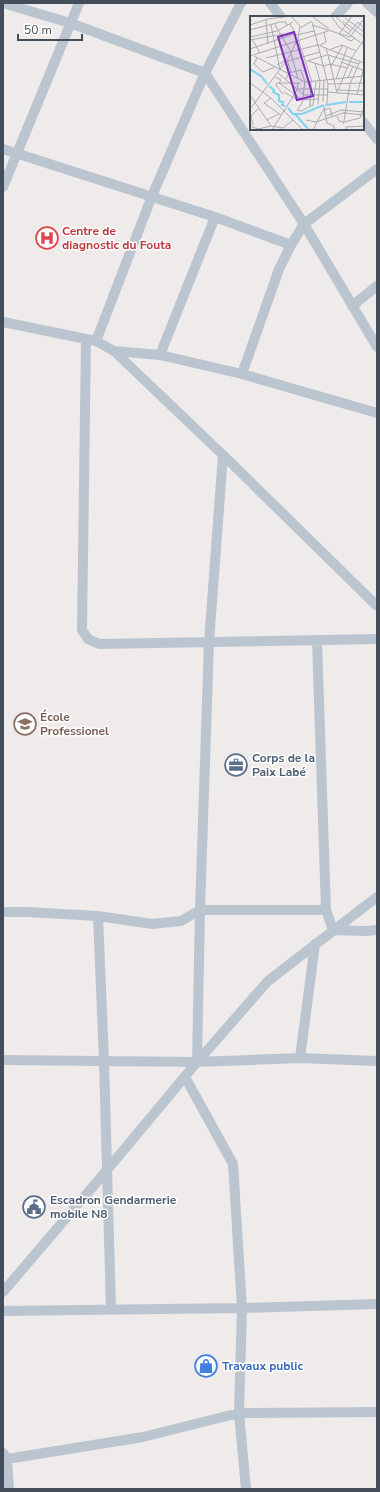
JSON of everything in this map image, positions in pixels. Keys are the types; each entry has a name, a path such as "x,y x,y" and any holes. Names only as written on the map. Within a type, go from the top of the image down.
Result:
{"street":[{"path":"3,3 70,23 205,73 304,224 377,347"},
{"path":"3,188 16,153 79,3"},
{"path":"96,341 152,196 205,73 241,3"},
{"path":"270,3 280,16"},
{"path":"336,16 348,3"},
{"path":"367,3 377,12"},
{"path":"364,123 377,139"},
{"path":"3,149 215,216 291,244"},
{"path":"242,374 279,269 291,244 304,224 377,169"},
{"path":"160,355 215,216"},
{"path":"352,306 377,286"},
{"path":"3,322 96,341 114,351 223,455 377,606"},
{"path":"86,339 82,630 88,639 99,644 377,639"},
{"path":"114,351 160,355 242,374 377,413"},
{"path":"197,1062 200,910 209,642 223,455"},
{"path":"317,641 326,910 334,930"},
{"path":"3,1292 197,1062 268,981 377,897"},
{"path":"3,912 98,916 152,924 181,921 200,910 326,910"},
{"path":"98,916 104,1061 111,1310"},
{"path":"334,930 377,930"},
{"path":"300,1058 315,944"},
{"path":"3,1060 197,1062 300,1058 377,1061"},
{"path":"185,1077 233,1164 242,1308 239,1413 246,1489"},
{"path":"3,1311 242,1308 377,1304"},
{"path":"9,1489 5,1456 143,1437 239,1413 377,1412"}],"place":[{"name":"Centre de diagnostic du Fouta","path":"47,238"},
{"name":"École Professionel","path":"25,724"},
{"name":"Corps de la Paix Labé","path":"236,765"},
{"name":"Escadron Gendarmerie mobile N8","path":"34,1207"},
{"name":"Travaux public","path":"206,1366"}]}
